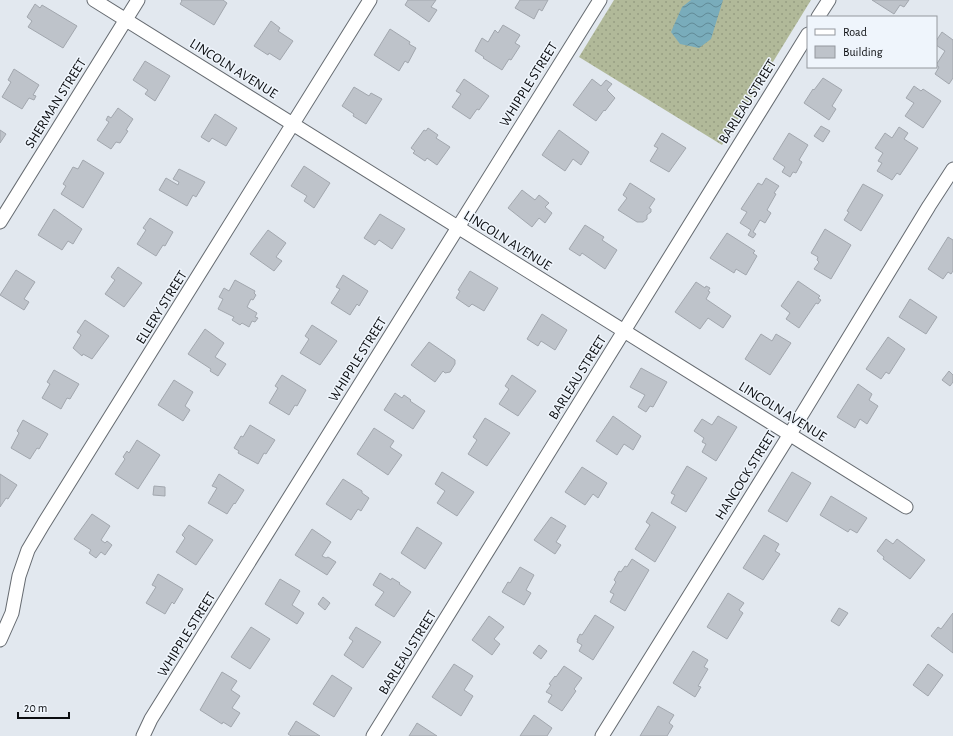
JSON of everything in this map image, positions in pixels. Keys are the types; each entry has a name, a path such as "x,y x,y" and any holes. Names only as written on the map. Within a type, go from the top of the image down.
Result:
{"street":[{"name":"LINCOLN AVENUE","path":"94,0 906,507"},
{"name":"SHERMAN STREET","path":"0,222 138,0"},
{"name":"ELLERY STREET","path":"0,640 12,613 19,576 28,550 370,0"},
{"name":"WHIPPLE STREET","path":"142,736 600,0"},
{"path":"819,16 829,0"},
{"name":"BARLEAU STREET","path":"373,736 807,36"},
{"name":"HANCOCK STREET","path":"602,736 953,169"}],"green space":[{"path":"614,0 811,0 722,145 579,57"}],"water":[{"path":"691,0 723,0 711,39 699,48 680,44 671,32 682,7"}],"building":[{"path":"181,0 223,0 227,3 214,25 180,4 182,1"},
{"path":"408,0 436,0 431,7 437,10 429,22 405,5"},
{"path":"520,0 548,0 542,11 539,9 534,19 515,8"},
{"path":"872,0 909,0 904,7 900,5 894,14"},
{"path":"35,4 40,8 42,5 77,26 63,48 28,27 32,21 27,17"},
{"path":"271,21 280,28 278,31 293,41 280,60 269,53 268,55 254,46"},
{"path":"503,25 520,35 515,43 520,46 502,70 475,51 482,38 488,42 495,30 498,33"},
{"path":"390,29 410,42 409,44 416,48 408,63 405,61 399,71 374,55"},
{"path":"942,32 953,40 953,78 949,84 935,74 939,67 937,63 945,51 937,46 937,40"},
{"path":"145,61 170,76 155,101 145,94 148,90 133,80"},
{"path":"14,69 39,85 33,95 36,96 34,100 29,98 22,109 2,97 11,82 8,80"},
{"path":"823,78 842,90 832,106 836,109 829,120 804,103 813,89 814,90"},
{"path":"464,79 489,96 479,110 477,109 470,119 452,107 461,94 456,91"},
{"path":"592,79 601,86 606,80 612,84 607,90 615,98 596,121 573,105"},
{"path":"914,86 921,91 923,89 941,101 923,128 905,116 914,103 906,98"},
{"path":"354,87 369,96 371,93 382,99 366,124 353,116 354,114 342,106"},
{"path":"118,108 133,119 126,130 128,131 120,143 116,142 111,149 97,140 109,122 106,120 108,116 111,118"},
{"path":"215,114 237,128 226,146 212,138 209,142 201,137"},
{"path":"821,126 830,131 823,142 814,136"},
{"path":"899,127 908,133 904,139 918,148 900,175 897,173 892,180 877,171 882,163 878,161 883,153 875,148 885,133 892,138"},
{"path":"428,128 438,135 436,138 450,147 437,165 427,158 425,161 413,153 415,151 411,148 424,130 426,131"},
{"path":"0,130 6,134 0,143"},
{"path":"559,130 589,152 581,165 573,159 565,171 542,155"},
{"path":"662,133 686,148 669,172 650,161 658,148 654,146"},
{"path":"789,133 808,145 799,160 802,162 796,173 793,172 790,177 782,172 785,167 773,159"},
{"path":"83,160 104,173 83,208 61,194 66,186 63,184 73,167 78,169"},
{"path":"304,166 330,183 314,208 304,201 307,196 291,186"},
{"path":"179,169 205,182 196,197 193,195 187,206 159,190 166,178 178,185 179,182 173,179"},
{"path":"766,178 779,186 774,193 776,194 767,210 771,213 765,223 760,220 753,232 756,234 753,238 748,235 751,230 740,223 747,212 741,209 758,183 762,185"},
{"path":"630,183 655,199 649,208 651,209 651,212 647,215 647,219 643,222 637,222 618,210 627,198 623,195"},
{"path":"863,184 883,195 861,231 844,220 849,212 847,211"},
{"path":"522,190 535,200 539,195 549,203 545,207 552,213 545,223 539,218 532,227 508,208"},
{"path":"54,209 82,229 73,244 68,241 62,250 38,235"},
{"path":"380,214 405,229 392,249 379,240 375,245 364,238"},
{"path":"150,218 173,232 165,246 163,245 156,256 137,244 146,230 143,228"},
{"path":"585,225 604,237 602,240 617,250 605,269 582,253 580,256 569,249"},
{"path":"825,229 851,245 831,279 814,269 819,262 817,260 818,257 811,253"},
{"path":"268,230 286,243 276,257 282,261 274,271 250,254"},
{"path":"727,233 755,251 753,253 757,256 746,275 736,269 734,273 710,258"},
{"path":"948,237 953,240 953,271 951,274 948,272 943,279 928,269"},
{"path":"118,267 142,283 124,307 105,294 115,280 111,277"},
{"path":"16,270 35,282 24,299 29,302 24,310 0,295"},
{"path":"470,271 498,288 484,311 472,304 469,307 456,298 460,291 458,290"},
{"path":"343,275 368,291 359,306 357,304 350,315 331,303 340,289 336,287"},
{"path":"235,280 255,291 254,293 256,295 253,300 251,299 247,307 257,313 255,317 258,318 255,322 252,321 249,327 242,323 240,325 232,320 234,317 218,309 223,299 219,297 224,288 229,291"},
{"path":"798,281 820,296 818,298 821,300 818,304 816,303 799,328 786,319 790,313 781,306"},
{"path":"696,282 705,288 706,286 710,288 708,291 710,292 706,299 731,316 723,328 708,318 700,329 675,312"},
{"path":"910,299 937,317 926,334 899,317"},
{"path":"542,314 567,330 555,350 541,341 538,346 527,339"},
{"path":"85,320 109,336 92,359 83,354 82,356 73,348 81,335 77,332"},
{"path":"312,325 337,341 320,365 300,353 309,339 305,336"},
{"path":"205,329 224,343 215,357 226,364 218,376 210,371 211,369 188,354"},
{"path":"761,334 772,341 776,334 791,343 770,375 745,359"},
{"path":"888,337 905,349 889,374 886,372 881,379 866,369"},
{"path":"429,342 455,360 455,364 450,372 445,373 443,371 435,382 411,365"},
{"path":"641,368 667,382 653,407 650,406 646,412 638,407 645,395 630,387"},
{"path":"54,370 79,384 70,399 67,398 61,409 42,398 50,384 47,382"},
{"path":"949,371 953,375 953,382 950,386 942,380"},
{"path":"282,375 306,390 297,406 295,405 289,415 269,403 278,388 275,386"},
{"path":"512,375 536,391 518,416 499,404 509,389 505,386"},
{"path":"174,380 193,392 185,406 190,410 183,421 158,405"},
{"path":"858,384 872,394 869,400 878,406 867,424 860,419 855,428 837,417"},
{"path":"395,393 402,398 404,395 425,411 413,429 384,410"},
{"path":"613,416 641,436 633,450 624,444 617,455 596,441"},
{"path":"718,416 737,427 716,461 702,452 706,444 702,442 704,438 694,431 702,419 712,425"},
{"path":"485,418 510,433 487,466 468,454 477,440 473,437"},
{"path":"23,420 48,434 39,449 37,448 30,459 11,448 19,433 17,431"},
{"path":"250,425 275,440 266,454 264,453 258,464 238,453 239,451 234,448"},
{"path":"374,428 394,441 390,447 402,455 388,475 357,454"},
{"path":"137,440 160,455 138,489 115,474 125,459 123,457 127,451 129,453"},
{"path":"687,466 707,478 686,512 671,503 675,495 671,493"},
{"path":"582,467 607,483 598,498 593,494 585,505 565,492"},
{"path":"442,472 474,492 457,516 437,503 445,491 435,484"},
{"path":"792,472 811,483 787,522 768,511"},
{"path":"0,474 17,485 8,499 6,498 0,507"},
{"path":"219,474 244,490 227,514 208,503 217,488 212,486"},
{"path":"343,479 362,491 362,493 369,498 361,511 358,509 351,520 326,504"},
{"path":"154,486 165,487 165,496 153,495"},
{"path":"831,496 867,518 857,533 850,529 848,532 820,515"},
{"path":"652,512 676,527 655,562 635,549 650,525 646,522"},
{"path":"92,514 110,526 101,540 105,543 107,541 112,545 105,555 101,552 96,558 89,553 91,550 74,539"},
{"path":"551,517 566,526 556,542 561,545 555,554 534,540"},
{"path":"189,525 213,540 196,565 176,552 185,538 182,535"},
{"path":"417,527 442,543 425,569 401,553"},
{"path":"312,529 331,542 322,556 326,558 328,557 336,562 327,575 295,555"},
{"path":"764,535 779,544 775,551 780,554 763,580 743,568"},
{"path":"886,539 893,544 897,539 925,560 910,579 883,559 884,557 877,551"},
{"path":"632,559 649,570 625,611 610,602 614,594 610,592 616,582 614,580 619,571 621,572 625,566 627,567"},
{"path":"520,567 534,575 526,590 531,593 524,605 502,592 508,582 510,583"},
{"path":"380,573 391,580 392,578 411,592 394,617 375,605 384,592 373,585"},
{"path":"158,574 183,589 174,604 172,602 165,614 146,603 156,587 152,585"},
{"path":"280,579 300,591 292,605 304,613 297,624 265,604"},
{"path":"728,593 744,603 739,610 743,613 727,639 707,627"},
{"path":"323,597 330,603 325,610 318,604"},
{"path":"839,608 848,613 839,626 831,621"},
{"path":"953,613 953,653 931,636 938,627 941,629"},
{"path":"595,615 614,627 593,660 579,651 582,645 577,642 577,640"},
{"path":"489,616 504,627 494,639 500,644 492,655 472,640"},
{"path":"251,627 270,639 250,669 231,657"},
{"path":"356,627 381,642 363,668 344,655 353,641 349,638"},
{"path":"539,645 547,651 541,659 533,653"},
{"path":"693,651 708,660 704,667 708,669 698,686 701,687 695,697 673,683"},
{"path":"454,664 473,676 464,690 473,696 461,716 432,697"},
{"path":"928,664 943,675 928,696 913,685"},
{"path":"564,666 582,678 574,689 576,691 562,711 548,702 552,695 546,692 551,685 549,684"},
{"path":"222,672 237,681 231,690 240,696 232,708 240,713 231,727 223,722 222,724 200,710"},
{"path":"332,675 352,688 334,717 313,704"},
{"path":"658,706 674,715 669,723 673,726 667,736 640,736"},
{"path":"534,715 552,728 547,736 520,736"},
{"path":"296,721 320,736 291,736 288,734"},
{"path":"417,723 437,736 409,736"}]}
